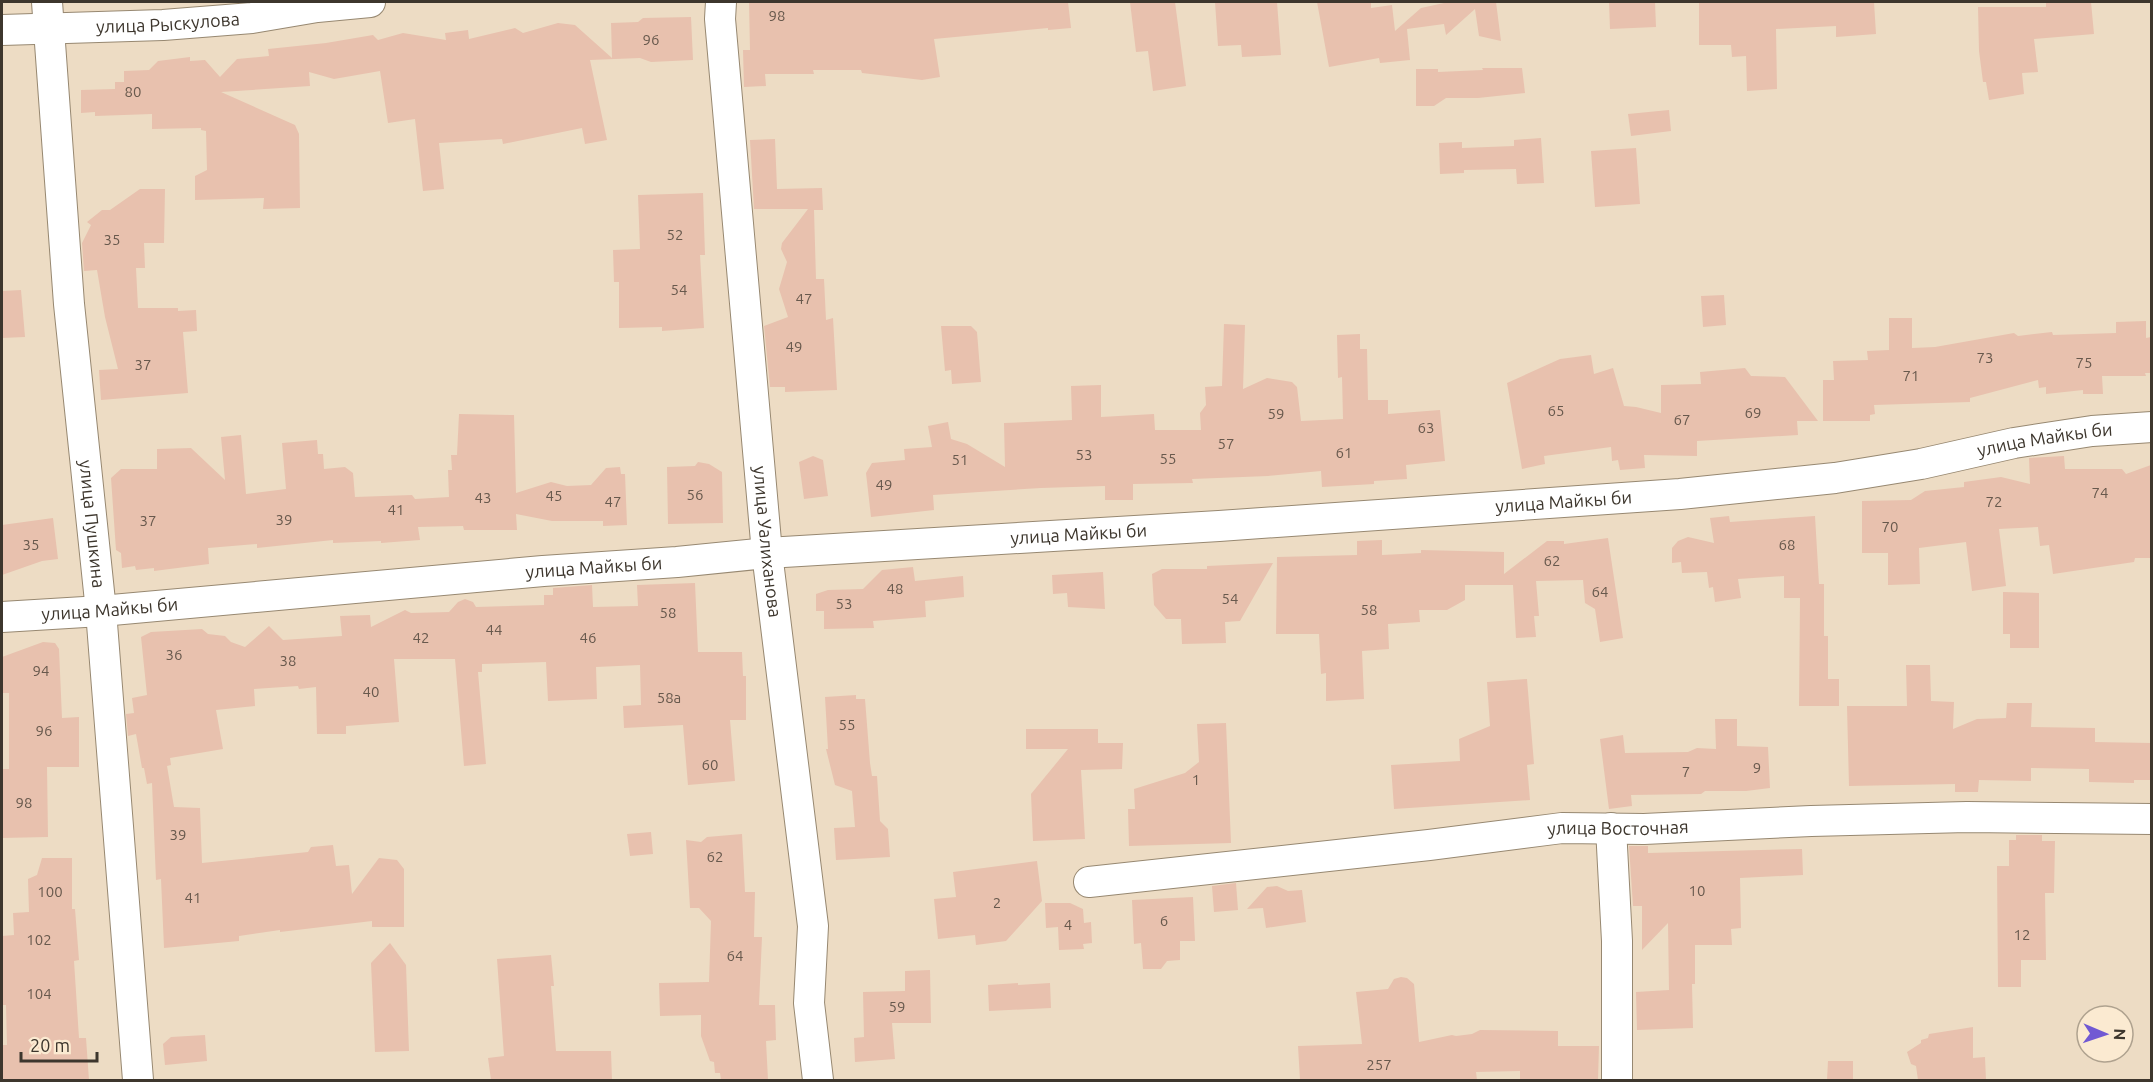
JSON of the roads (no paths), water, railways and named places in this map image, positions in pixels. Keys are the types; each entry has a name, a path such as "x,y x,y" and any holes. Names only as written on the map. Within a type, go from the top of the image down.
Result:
{"street":[{"name":"улица Рыскулова","path":"2,30 48,15 163,25 252,18 317,7 370,2"},
{"name":"улица Уалиханова","path":"721,2 720,19 767,553 813,926 809,1003 818,1080"},
{"name":"улица Пушкина","path":"48,15 69,304 101,611 138,1080"},
{"name":"улица Майкы би","path":"2,617 101,611 767,553 1231,525 1680,494 1835,478 1920,464 2014,443 2092,431 2151,427"},
{"name":"улица Восточная","path":"1089,882 1429,845 1562,828 1644,829 1967,817 2151,819"},
{"path":"1611,828 1617,941 1617,1080"}]}
